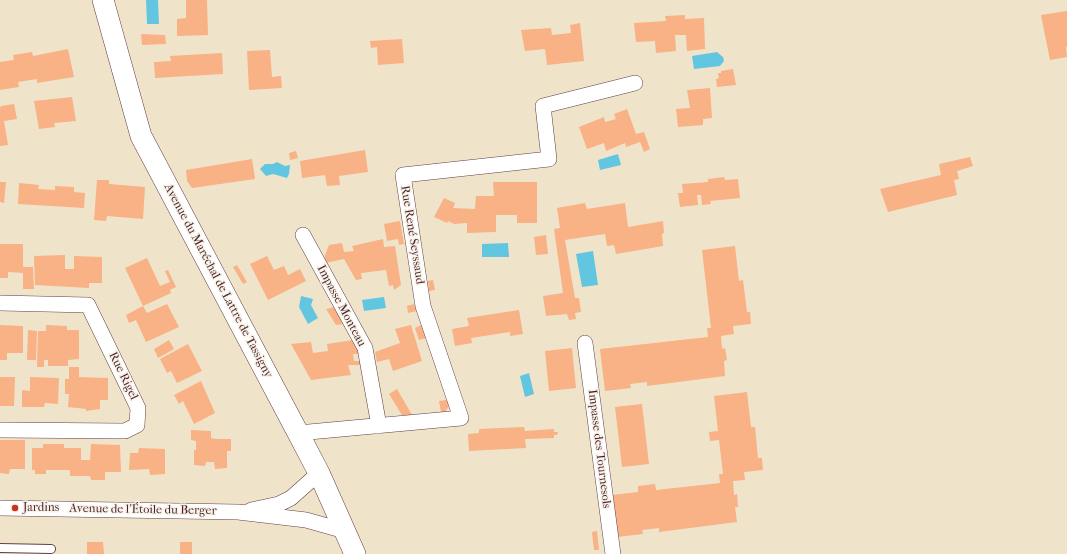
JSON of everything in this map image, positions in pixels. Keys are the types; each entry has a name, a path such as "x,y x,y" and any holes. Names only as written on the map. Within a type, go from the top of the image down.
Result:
{"main road":[{"name":"Avenue du Maréchal de Lattre de Tassigny","path":"103,0 141,136 298,433 355,554"}],"street":[{"name":"Rue René Seyssaud","path":"298,433 461,418 423,306 403,175 550,158 543,106 634,83"},
{"name":"Impasse Monteau","path":"303,235 365,348 379,426"},
{"name":"Rue Rigel","path":"0,303 88,305 138,408 137,425 126,431 0,430"},
{"name":"Impasse des Tournesols","path":"585,343 613,554"},
{"name":"Avenue de l'Étoile du Berger","path":"238,512 279,504 291,498 318,473"},
{"name":"Avenue de l'Étoile du Berger","path":"0,508 238,512 306,520 345,532"}],"lane":[{"path":"0,548 51,549"}],"water":[{"path":"146,0 158,0 159,24 147,24"},
{"path":"717,52 723,57 724,61 720,66 694,69 692,56"},
{"path":"618,154 621,165 600,170 598,160"},
{"path":"277,162 285,166 290,165 287,178 273,174 266,176 260,169 265,164 273,164"},
{"path":"508,243 509,257 482,257 482,244"},
{"path":"593,251 598,285 582,287 576,254"},
{"path":"301,296 313,299 311,305 318,318 308,324 299,307"},
{"path":"384,297 386,308 364,311 362,300"},
{"path":"529,373 534,394 525,397 520,376"}],"building":[{"path":"186,0 207,0 208,35 177,36 177,19 186,18"},
{"path":"1067,11 1067,57 1050,60 1041,15"},
{"path":"685,15 685,19 704,18 705,49 687,51 686,35 675,35 676,51 656,53 655,41 636,42 634,23 666,21 665,16"},
{"path":"580,23 584,61 547,65 545,49 525,51 521,30 551,28 552,35 571,33 570,25"},
{"path":"141,34 165,35 166,44 142,45"},
{"path":"402,39 404,63 378,65 377,47 371,48 370,41"},
{"path":"68,49 74,77 37,83 37,79 18,82 19,87 0,90 0,62 14,60 13,55 32,52 33,56"},
{"path":"270,50 272,77 281,76 282,88 249,90 247,51"},
{"path":"222,53 223,74 155,78 154,62 171,61 170,56"},
{"path":"733,69 736,85 717,87 716,79 719,78 718,73"},
{"path":"710,88 712,118 703,119 703,125 678,127 676,109 690,108 687,90"},
{"path":"72,97 76,121 54,123 55,127 39,129 34,101"},
{"path":"14,104 17,119 4,121 8,145 0,146 0,108 1,106"},
{"path":"627,109 636,134 644,132 650,149 644,152 640,142 626,147 625,143 606,151 604,143 587,149 579,127 604,117 605,122 616,119 614,114"},
{"path":"365,150 368,172 339,176 340,185 327,186 325,175 302,178 300,161"},
{"path":"296,151 298,158 290,160 289,153"},
{"path":"970,157 973,166 957,171 959,179 954,180 957,195 888,212 880,189 941,175 939,164"},
{"path":"252,159 255,179 192,188 187,181 186,170"},
{"path":"724,177 725,180 738,179 740,198 710,201 711,204 702,205 701,195 697,195 698,205 680,207 678,193 683,193 682,184 708,182 708,179"},
{"path":"97,180 109,180 109,184 145,187 143,219 107,216 106,221 94,220"},
{"path":"0,182 6,182 4,203 0,202"},
{"path":"493,182 537,182 537,223 517,223 517,215 496,215 496,232 467,233 467,223 454,224 448,221 447,223 434,217 444,198 455,203 453,208 475,209 476,196 494,196"},
{"path":"19,183 39,185 38,189 55,190 55,186 74,187 74,192 85,193 84,208 18,204"},
{"path":"585,203 587,209 625,203 628,227 663,221 663,246 616,254 614,245 607,246 605,234 565,240 575,298 579,298 581,312 575,313 576,319 569,320 567,314 546,316 543,296 563,293 554,229 560,228 557,208"},
{"path":"400,221 404,244 399,245 398,239 387,241 384,224"},
{"path":"546,235 548,254 536,255 534,237"},
{"path":"383,239 384,247 395,246 401,285 394,290 393,285 389,286 386,270 361,273 362,279 356,280 344,259 325,263 325,255 329,245 342,243 344,252 354,251 352,246"},
{"path":"0,244 23,244 23,267 33,267 34,289 23,289 23,273 8,272 8,278 0,278"},
{"path":"735,246 739,281 743,280 747,312 750,312 751,324 733,326 734,334 721,336 722,349 725,348 727,360 724,361 725,376 647,386 647,382 630,384 631,388 605,391 600,349 708,337 707,328 711,328 702,250"},
{"path":"65,255 65,269 74,269 74,256 102,257 102,283 89,283 89,288 35,285 34,256"},
{"path":"267,256 274,270 284,266 288,275 300,269 306,281 268,300 250,264"},
{"path":"147,258 160,286 170,282 165,271 168,270 176,287 170,290 171,293 143,306 125,268"},
{"path":"237,265 247,282 243,284 233,267"},
{"path":"433,280 435,290 429,291 428,281"},
{"path":"167,304 179,327 146,342 136,320 129,323 126,315 143,306 147,313"},
{"path":"414,304 417,311 408,313 407,306"},
{"path":"335,307 344,324 336,325 326,309"},
{"path":"519,310 523,334 510,336 510,332 471,338 472,343 455,346 452,329 469,326 467,318"},
{"path":"0,325 23,326 23,353 7,353 7,360 0,360"},
{"path":"46,325 67,326 67,330 79,330 79,359 68,360 68,366 48,366 48,360 44,360 44,367 37,367 38,331 46,331"},
{"path":"411,325 422,361 393,371 389,359 377,362 375,352 400,343 395,329"},
{"path":"421,325 426,338 419,340 415,328"},
{"path":"28,330 37,331 36,360 27,360"},
{"path":"169,340 174,349 158,358 154,349"},
{"path":"353,340 361,354 353,354 354,361 363,361 363,365 348,365 351,375 311,380 291,344 311,342 313,353 328,351 327,344"},
{"path":"188,344 202,371 177,383 171,371 167,373 160,359"},
{"path":"572,348 576,388 549,391 545,351"},
{"path":"69,367 79,367 79,377 108,378 108,400 100,400 100,409 86,411 86,409 68,407 69,394 65,394 65,379 69,379"},
{"path":"0,377 15,377 14,406 0,406"},
{"path":"30,377 59,378 58,404 45,403 44,407 22,407 22,390 30,391"},
{"path":"201,381 215,413 194,424 183,401 179,404 174,395"},
{"path":"397,389 412,415 402,415 389,394"},
{"path":"747,392 751,427 755,427 758,458 762,458 763,470 744,472 745,480 733,481 734,495 737,494 738,507 735,507 737,522 659,532 659,528 642,530 643,534 617,537 612,495 638,492 638,486 655,484 656,490 720,483 719,474 723,474 719,440 710,441 709,432 718,431 714,396"},
{"path":"447,400 449,406 445,412 441,412 439,401"},
{"path":"642,404 649,464 622,467 615,407"},
{"path":"524,427 525,431 554,429 554,432 558,432 557,435 554,435 554,438 525,439 526,448 469,451 468,434 479,433 479,429"},
{"path":"191,430 211,431 211,438 215,439 231,439 231,451 227,451 227,468 215,469 214,462 206,462 205,466 194,465 194,450 196,450 196,441 191,440"},
{"path":"0,440 25,440 25,469 10,469 9,474 0,473"},
{"path":"43,444 64,444 64,448 81,448 81,460 90,460 91,444 120,445 121,472 105,472 105,480 91,480 90,476 70,476 70,470 46,470 46,474 35,474 35,470 32,470 32,448 43,448"},
{"path":"139,448 165,449 165,474 150,475 149,469 129,470 130,453 138,453"},
{"path":"597,531 599,550 594,550 592,532"},
{"path":"87,542 103,542 104,554 87,554"},
{"path":"180,542 192,542 192,554 180,554"}],"place":[{"name":"Jardins","path":"15,508"}]}
